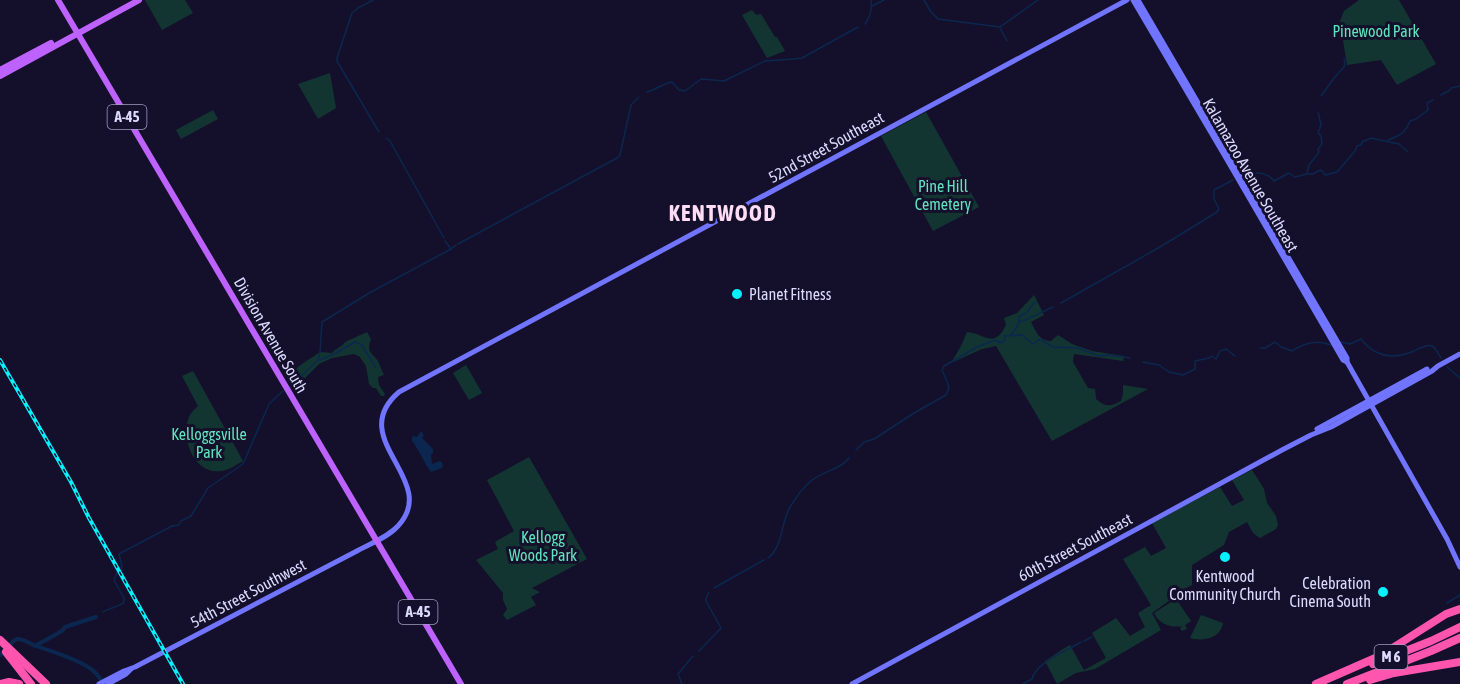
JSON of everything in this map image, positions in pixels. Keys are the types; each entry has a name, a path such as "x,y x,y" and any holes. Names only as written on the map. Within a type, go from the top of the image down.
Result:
{"highway":[{"path":"1420,630 1460,604"},
{"path":"1316,684 1374,659 1446,614 1460,609"},
{"name":"M 6","path":"1321,684 1422,645 1460,627"},
{"name":"M 6","path":"1347,684 1460,638"},
{"path":"0,640 25,684"},
{"path":"4,650 31,684"},
{"path":"4,650 46,684"},
{"path":"1358,684 1387,675 1460,661"},
{"path":"2,684 9,682 19,684"}],"main road":[{"name":"Division Avenue South","path":"58,0 461,684"},
{"path":"76,32 130,0"},
{"path":"0,76 31,56 138,0"},
{"name":"52nd Street Southeast","path":"385,410 396,396 408,387 1127,0"},
{"name":"Kalamazoo Avenue Southeast","path":"1133,0 1320,321 1340,351"},
{"name":"Kalamazoo Avenue Southeast","path":"1138,0 1332,332 1343,360 1347,362 1371,402 1448,539 1460,567"},
{"path":"1137,8 1140,9 1160,42 1163,42"},
{"path":"1163,51 1171,61 1175,62"},
{"path":"0,70 15,65"},
{"path":"1176,73 1179,73 1189,85"},
{"path":"1193,101 1206,115"},
{"path":"1206,123 1210,124 1223,144"},
{"path":"1229,163 1240,180 1244,179"},
{"path":"1320,321 1323,320 1332,332"},
{"name":"60th Street Southeast","path":"852,684 1311,435 1403,382 1460,354"},
{"name":"60th Street Southeast","path":"1371,402 1399,390 1438,366"},
{"path":"1399,390 1403,382"},
{"name":"54th Street Southwest","path":"103,683 393,531 401,523 409,503 408,486 383,439 382,427 385,410"},
{"name":"Kalamazoo Avenue Southeast","path":"1448,539 1460,559"}],"green space":[{"path":"145,0 185,0 193,13 162,30"},
{"name":"Pinewood Park","path":"1359,0 1399,0 1436,64 1397,85 1381,60 1347,65 1340,21 1344,11"},
{"path":"752,10 756,15 761,14 785,51 767,58 742,15"},
{"path":"330,73 336,108 318,119 298,84"},
{"path":"213,110 218,119 181,139 176,130"},
{"name":"Pine Hill Cemetery","path":"926,112 979,207 933,231 881,136"},
{"path":"1034,295 1044,315 1031,322 1038,335 1051,341 1058,335 1072,344 1092,351 1124,356 1123,361 1074,354 1073,362 1088,388 1095,389 1096,399 1102,404 1111,405 1121,401 1123,385 1148,389 1052,441 996,346 982,349 951,363 967,332 988,338 997,337 1006,325 1004,318 1017,313"},
{"path":"367,332 371,339 369,350 378,361 384,375 378,377 384,396 381,396 376,388 369,384 366,366 360,357 354,354 332,358 319,364 298,385 292,380 290,374 320,352 332,353 345,342"},
{"path":"466,365 482,393 469,400 453,373"},
{"name":"Kelloggsville Park","path":"193,371 243,461 227,470 212,471 203,467 188,444 187,426 190,415 198,406 182,376"},
{"name":"Kellogg Woods Park","path":"529,457 587,559 532,588 540,592 531,597 536,605 507,620 503,615 507,609 503,593 476,560 498,549 495,542 514,531 487,480"},
{"path":"1252,470 1264,489 1267,503 1276,516 1278,525 1276,529 1260,538 1253,533 1247,522 1229,532 1224,545 1192,565 1192,585 1182,590 1176,585 1168,590 1173,598 1152,613 1161,630 1095,669 1076,673 1057,684 1045,661 1063,649 1070,645 1084,670 1106,658 1092,633 1116,618 1130,636 1145,627 1138,613 1151,605 1123,559 1145,547 1151,556 1166,548 1152,523 1220,487 1232,506 1244,500 1232,480"},
{"path":"1176,599 1191,621 1185,625 1187,629 1182,631 1180,628 1183,626 1166,625 1154,613"},
{"path":"1201,615 1223,623 1222,628 1211,638 1190,638"}],"water":[{"path":"421,431 424,435 422,438 433,449 432,464 440,461 443,464 442,468 431,472 412,441 412,436 417,437"}],"waterway":[{"path":"373,0 352,13 337,61 379,132"},
{"path":"865,24 870,12 871,0"},
{"path":"872,6 884,0"},
{"path":"924,0 938,19 1000,27 1038,0"},
{"path":"647,92 672,82 679,90 685,91 701,79 724,81 765,61 802,58 858,27"},
{"path":"1000,28 1007,41"},
{"path":"1321,96 1344,67 1344,58"},
{"path":"1441,95 1451,88 1460,86"},
{"path":"458,244 617,158 620,155 631,105 639,97"},
{"path":"1388,140 1402,133 1410,121 1428,110 1427,103 1433,100"},
{"path":"1251,174 1264,174 1274,181 1289,173 1295,177 1307,174 1309,165 1322,144 1318,133 1321,125 1318,112"},
{"path":"386,138 390,141 444,238"},
{"path":"1308,174 1320,170 1325,175 1337,172 1357,146 1371,138 1399,144 1408,152"},
{"path":"1061,303 1217,212 1219,209 1214,199 1214,190 1233,180"},
{"path":"445,241 451,249"},
{"path":"290,387 318,360 322,322 456,245"},
{"path":"1011,335 1018,325 1019,317 1026,313 1035,302"},
{"path":"1019,322 1053,307"},
{"path":"856,450 864,442 874,439 946,395 949,388 942,370 944,366 977,347 995,340 1001,343 1005,340 1004,336 1022,335 1033,344 1041,340 1053,347 1078,348 1099,356 1130,358"},
{"path":"1341,342 1350,344 1361,339 1372,350 1392,356 1432,346 1441,358"},
{"path":"320,360 355,342 362,345 376,368"},
{"path":"1260,348 1265,348 1275,342 1292,351 1311,343 1321,342 1331,345"},
{"path":"1143,362 1159,365 1169,372 1183,375 1195,369 1195,361 1212,356 1216,359 1220,351 1226,349 1235,356"},
{"path":"1447,367 1460,378"},
{"path":"121,569 119,554 172,526 179,525 181,521 191,516 208,488 243,464 269,404 283,391"},
{"path":"768,558 776,548 787,513 801,490 815,478 841,465 849,458"},
{"path":"714,588 764,560"},
{"path":"103,612 124,602 114,580 117,572"},
{"path":"699,651 721,628 706,601 709,592"},
{"path":"1447,603 1460,595"},
{"path":"35,646 65,627 96,617"},
{"path":"1084,641 1092,637"},
{"path":"0,655 11,643 21,639 85,665 95,672 103,683"},
{"path":"1023,684 1032,679 1039,667 1081,642"},
{"path":"682,684 678,674 693,656"}],"railway":[{"path":"0,360 71,482 183,684"}],"place":[{"name":"Planet Fitness","path":"737,294"},
{"name":"Kentwood Community Church","path":"1225,557"},
{"name":"Celebration Cinema South","path":"1383,592"}],"district":[{"name":"KENTWOOD","path":"723,213"}]}
